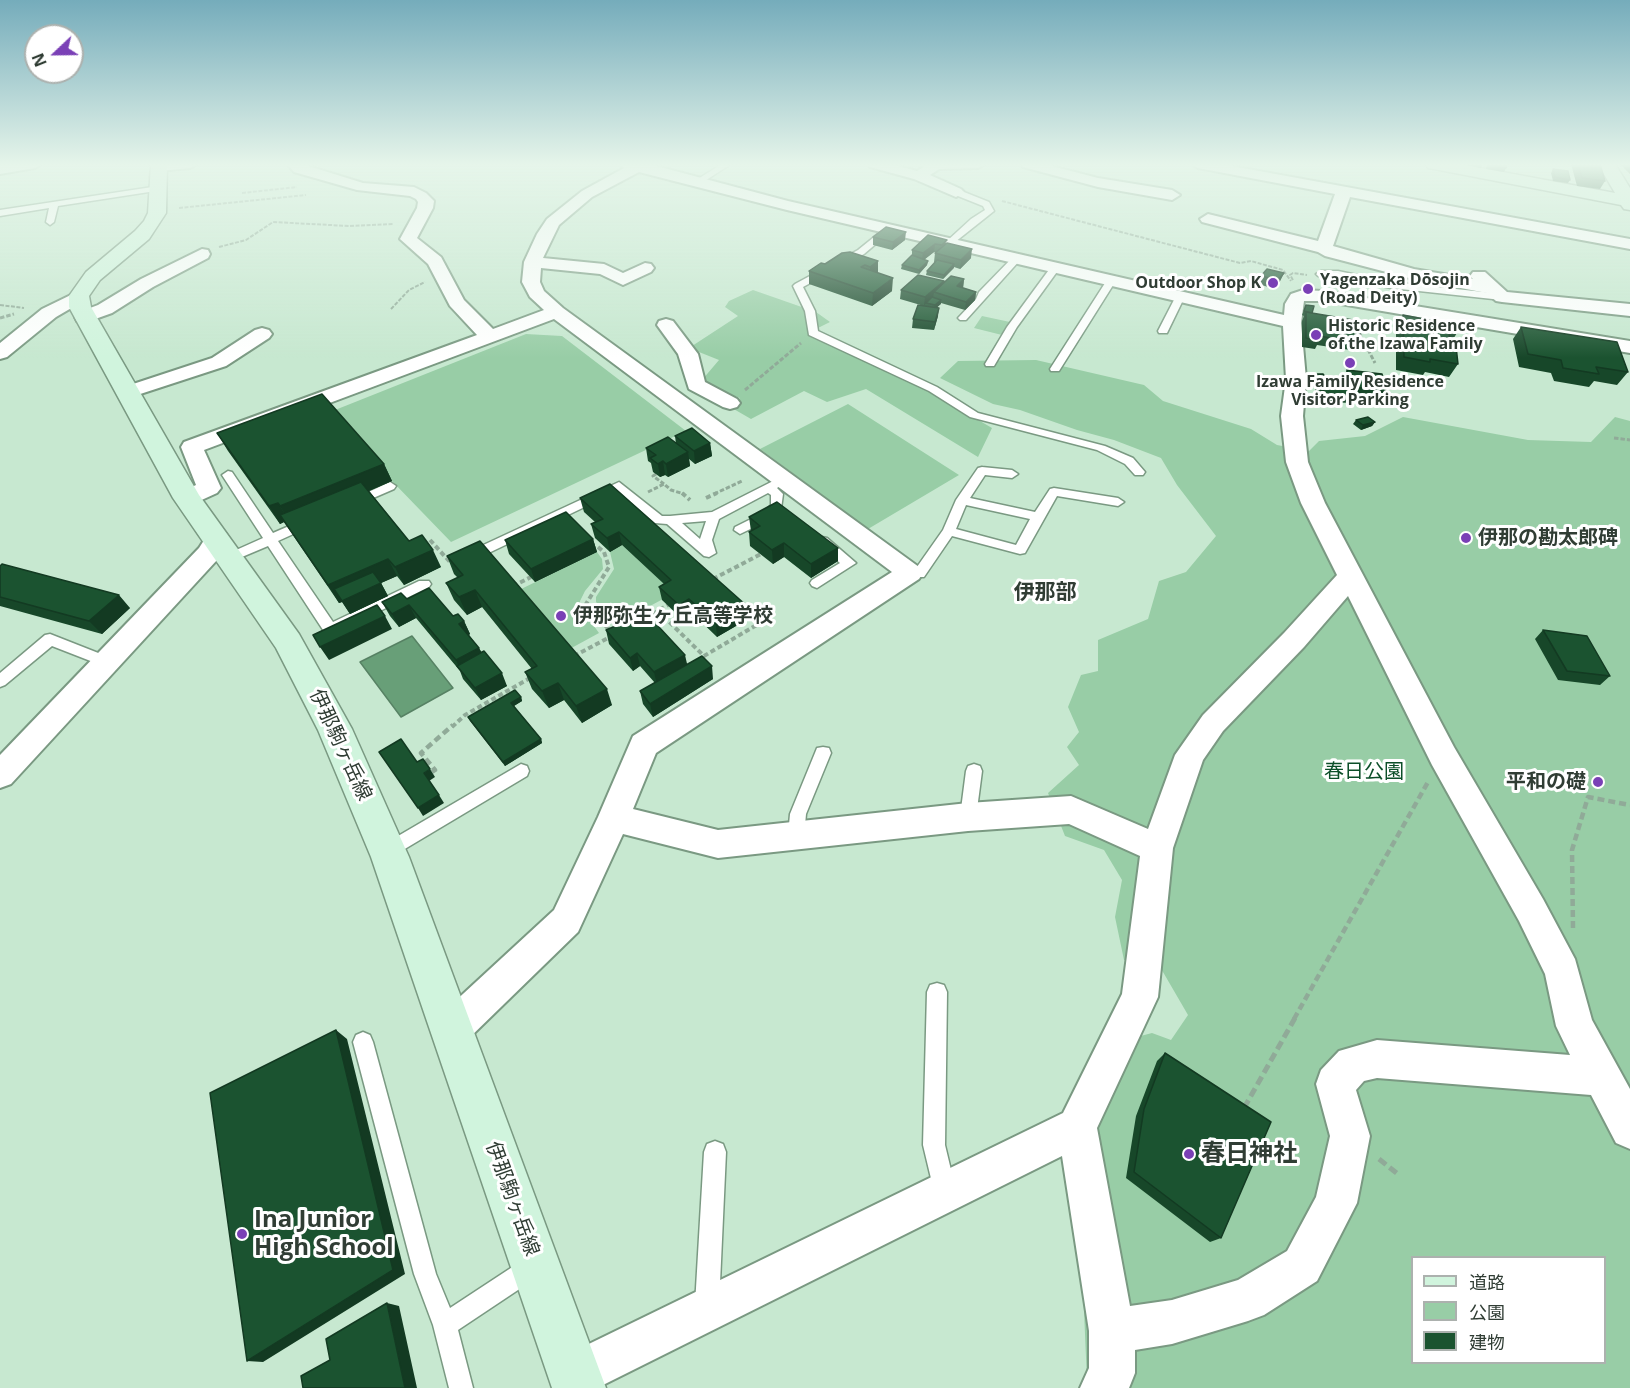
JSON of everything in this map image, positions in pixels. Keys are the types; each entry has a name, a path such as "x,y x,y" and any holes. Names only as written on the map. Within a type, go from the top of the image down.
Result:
{"main road":[{"path":"82,306 93,276 142,235 146,229"},
{"name":"伊那駒ヶ岳線","path":"82,306 187,498 300,661 335,729 387,851 577,1382"}],"street":[{"path":"415,229 408,239 435,261 441,278 456,302 490,336"},
{"path":"451,1030 566,921 614,818 644,745 914,574 776,481 556,312 536,293 531,282 533,262 548,229"},
{"path":"890,229 1292,323"},
{"path":"1247,229 1413,274 1630,310"},
{"path":"1324,248 1331,229"},
{"path":"1548,229 1630,244"},
{"path":"0,353 49,314 82,306 105,309 147,283 202,254"},
{"path":"533,262 604,269 623,280 645,268"},
{"path":"1630,347 1311,295 1296,298 1292,323 1296,379 1292,416 1297,462 1313,503 1443,756 1531,910 1562,971 1575,1026 1630,1129"},
{"path":"187,498 209,488 192,447 556,312"},
{"path":"666,326 688,354 696,385 730,403"},
{"path":"128,392 219,362 262,334"},
{"path":"0,775 208,554 224,549"},
{"path":"1103,1388 1112,1373 1112,1331 1077,1127 1140,997 1157,848 1190,755 1213,723 1294,640 1351,576"},
{"path":"614,818 718,844 968,817 1071,810 1157,848"},
{"path":"1112,1331 1172,1322 1248,1299 1302,1266 1336,1203 1350,1136 1335,1084 1353,1065 1377,1059 1602,1077"},
{"path":"577,1382 707,1308 1077,1127"}],"lane":[{"path":"890,229 861,252 798,286 810,311 813,333 933,389 974,415 1101,448 1129,460 1139,472"},
{"path":"950,243 966,229"},
{"path":"963,318 981,300 982,294 1016,260"},
{"path":"990,364 1012,327 1054,269"},
{"path":"1321,274 1338,274 1391,285 1490,287"},
{"path":"1055,369 1110,282"},
{"path":"1162,332 1179,298"},
{"path":"914,574 949,531 962,500 982,471 1012,474"},
{"path":"228,475 330,629 424,584"},
{"path":"458,562 619,486 659,520 670,520 714,516 776,481 782,509 740,530"},
{"path":"341,508 390,486"},
{"path":"949,531 1020,550 1054,492 1118,502"},
{"path":"962,500 1038,516"},
{"path":"670,520 709,553 706,540 714,516"},
{"path":"224,549 271,539 321,517"},
{"path":"813,534 849,562 817,583"},
{"path":"0,681 50,639 106,662"},
{"path":"796,836 798,814 822,753"},
{"path":"387,851 522,771"},
{"path":"968,817 974,771"},
{"path":"937,992 934,1145 945,1191"},
{"path":"363,1042 425,1274 445,1325 461,1388"},
{"path":"707,1308 715,1152"},
{"path":"445,1325 536,1265"}],"path":[{"path":"202,254 229,243 246,240 263,229"},
{"path":"1109,229 1240,263 1251,261 1283,270 1290,280 1311,295"},
{"path":"391,309 409,290 441,278"},
{"path":"1356,326 1375,363"},
{"path":"730,403 813,333"},
{"path":"1614,438 1630,440"},
{"path":"656,474 653,476 671,490 682,493 689,500 698,501 741,480 761,483 776,481"},
{"path":"634,499 664,484"},
{"path":"430,540 445,557 458,562"},
{"path":"571,658 616,637 586,604 609,567 604,552 598,547"},
{"path":"707,582 761,554"},
{"path":"436,561 445,557"},
{"path":"511,587 531,577"},
{"path":"641,620 668,605"},
{"path":"658,610 704,656 765,620"},
{"path":"432,772 435,770 421,753 465,715 536,674"},
{"path":"1242,1113 1443,756"},
{"path":"1562,971 1574,949 1572,850 1588,797 1630,805"}],"green space":[{"path":"753,290 816,312 830,322 808,333 932,393 992,428 978,457 866,389 827,402 804,391 751,419 732,408 740,398 709,387 712,384 702,380 719,360 689,348 738,316 725,307 729,301"},
{"path":"982,316 1010,322 1002,335 974,328"},
{"path":"526,334 562,336 686,431 451,542 330,412"},
{"name":"春日公園","path":"1036,360 1144,385 1163,401 1251,429 1277,445 1309,451 1319,441 1365,436 1403,417 1528,440 1591,442 1615,417 1630,421 1630,1388 1094,1388 1087,1381 1083,1287 1103,1046 1152,1033 1171,1040 1188,1015 1156,960 1124,960 1115,917 1122,880 1104,850 1065,836 1048,793 1079,765 1067,747 1079,732 1068,707 1081,675 1098,671 1098,640 1148,619 1159,581 1186,572 1216,536 1177,485 1161,458 1114,440 1020,410 993,404 940,378 958,361"},
{"path":"848,404 959,475 868,529 760,449"},
{"path":"622,545 674,593 617,624 596,602 596,597 614,569 610,552"},
{"path":"597,552 602,559 603,569 580,601 581,608 599,633 566,651 515,592"}],"shaded area":[{"path":"412,636 453,688 401,717 360,662"}],"building":[{"path":"884,229 906,232 893,242 873,237"},
{"path":"928,235 947,240 942,245 935,244 923,253 912,250"},
{"path":"947,243 972,249 961,260 935,253"},
{"path":"850,252 878,261 870,267 865,265 861,267 893,278 873,293 809,271 842,253"},
{"path":"912,255 928,261 919,270 902,265"},
{"path":"937,260 954,264 944,275 927,271"},
{"path":"1267,269 1284,273 1278,280 1261,276"},
{"path":"918,275 944,281 925,297 901,290"},
{"path":"951,276 964,279 957,286 976,292 966,302 934,292"},
{"path":"932,297 941,300 935,305 926,303"},
{"path":"918,305 939,308 935,322 913,319"},
{"path":"1306,305 1314,306 1312,313 1304,311"},
{"path":"1306,312 1359,321 1361,343 1319,336 1320,341 1306,338"},
{"path":"1403,315 1456,325 1457,333 1449,331 1450,344 1456,346 1458,364 1404,357"},
{"path":"1521,327 1617,342 1628,372 1596,367 1599,374 1563,368 1561,360 1528,354"},
{"path":"1347,370 1382,374 1387,392 1349,386"},
{"path":"1308,374 1323,374 1328,381 1312,382"},
{"path":"1319,380 1344,382 1347,387 1357,389 1361,395 1325,394"},
{"path":"322,394 384,464 280,506 278,503 269,506 217,433"},
{"path":"1368,417 1375,422 1363,425 1356,420"},
{"path":"692,428 710,443 694,451 675,436"},
{"path":"668,437 688,452 666,464 663,461 658,464 650,458 656,455 646,448"},
{"path":"361,482 409,541 422,535 433,550 395,567 388,559 328,585 280,515"},
{"path":"610,484 747,606 716,624 689,599 679,605 659,587 671,580 619,532 607,538 591,524 603,519 580,498"},
{"path":"777,502 838,548 811,564 784,543 772,550 749,532 760,526 749,517"},
{"path":"566,512 593,539 531,569 505,540"},
{"path":"480,541 607,689 576,706 558,683 542,691 525,672 537,666 475,590 459,597 446,583 463,575 447,556"},
{"path":"2,564 119,595 89,621 0,597 0,566"},
{"path":"373,572 381,583 342,601 334,589"},
{"path":"429,588 453,616 458,614 464,621 459,624 479,648 456,660 409,605 392,614 382,602 401,593 407,599"},
{"path":"377,605 385,616 320,647 313,635"},
{"path":"646,613 685,655 654,672 637,653 630,658 606,630"},
{"path":"1543,630 1587,636 1610,676 1567,671"},
{"path":"484,651 502,673 475,688 457,666"},
{"path":"702,656 712,666 650,704 640,691"},
{"path":"515,690 521,697 511,703 541,739 503,762 468,717"},
{"path":"401,739 417,762 423,759 430,769 424,773 439,795 418,808 379,752"},
{"path":"336,1030 393,1270 247,1361 210,1093"},
{"name":"春日神社","path":"1165,1053 1271,1122 1221,1238 1134,1172 1144,1109"},
{"path":"387,1303 405,1388 303,1388 301,1376 330,1360 326,1339"}],"place":[{"name":"Outdoor Shop K","path":"1273,283"},
{"name":"Yagenzaka Dōsojin (Road Deity)","path":"1308,289"},
{"name":"Historic Residence of the Izawa Family","path":"1316,335"},
{"name":"Izawa Family Residence Visitor Parking","path":"1350,363"},
{"name":"伊那の勘太郎碑","path":"1466,538"},
{"name":"伊那弥生ヶ丘高等学校","path":"561,616"},
{"name":"平和の礎","path":"1598,782"},
{"name":"春日神社","path":"1189,1154"},
{"name":"Ina Junior High School","path":"242,1234"}],"district":[{"name":"伊那部","path":"1045,593"}]}
